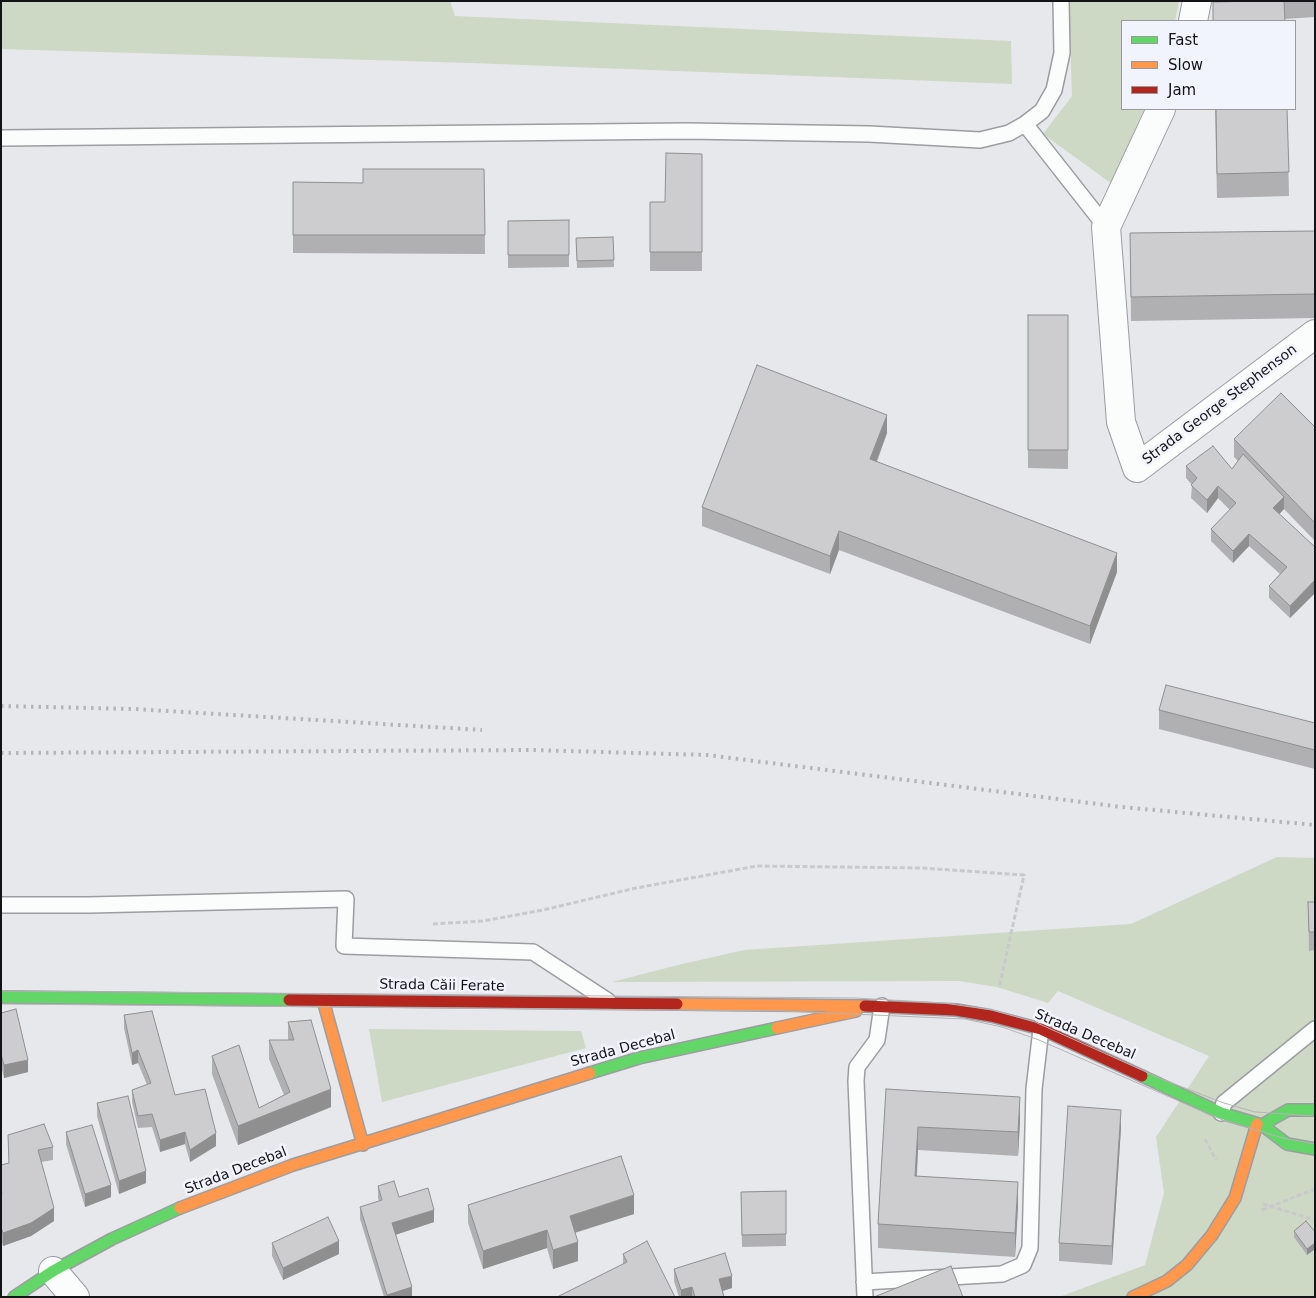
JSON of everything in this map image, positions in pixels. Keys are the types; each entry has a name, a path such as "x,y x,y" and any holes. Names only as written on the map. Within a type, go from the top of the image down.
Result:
{"main road":[{"name":"Strada Căii Ferate","path":"1,997 882,1006"},
{"path":"323,1000 363,1145"},
{"name":"Strada Decebal","path":"14,1297 52,1271 112,1239 174,1210 292,1165 363,1145 640,1058 882,1006 956,1010 991,1016 1040,1029 1221,1113 1259,1125 1287,1144 1315,1150"},
{"path":"1133,1297 1167,1281 1187,1264 1206,1242 1235,1198 1259,1125 1288,1110 1315,1110"}],"street":[{"path":"1193,20 1197,1"},
{"name":"Strada George Stephenson","path":"1162,110 1106,227 1121,422 1137,468 1315,334"},
{"path":"52,1271 75,1297"}],"lane":[{"path":"1,138 687,131 869,134 980,140 1009,134 1042,111 1054,90 1062,53 1061,1"},
{"path":"1025,124 1106,227"},
{"path":"1,905 89,906 346,899 344,946 533,952 611,1003"},
{"path":"882,1006 877,1040 857,1067 856,1081 865,1289 1002,1274 1023,1265 1030,1248 1034,1089 1040,1029"},
{"path":"1221,1113 1224,1103 1315,1029"}],"path":[{"path":"430,924 483,921 543,910 636,888 757,866 922,868 1024,875 999,990"},
{"path":"1196,1135 1205,1139 1219,1167"},
{"path":"1315,1189 1273,1206 1315,1220"}],"green space":[{"path":"1,1 450,1 455,16 1011,41 1012,84 471,63 1,49"},
{"path":"1069,1 1179,1 1175,20 1121,20 1121,110 1144,110 1112,184 1043,134 1072,96"},
{"path":"1277,857 1315,858 1315,1297 1059,1297 1145,1265 1164,1193 1156,1137 1209,1056 1058,991 1048,1003 997,987 959,981 612,982 744,950 1131,924"},
{"path":"369,1029 581,1031 586,1048 382,1102"}],"building":[{"path":"1284,1 1285,20 1213,20 1213,2"},
{"path":"1216,110 1287,110 1289,172 1217,174"},
{"path":"666,153 702,154 702,252 650,252 650,202 665,202"},
{"path":"363,169 484,169 485,235 293,235 293,182 363,183"},
{"path":"569,220 569,255 508,255 508,221"},
{"path":"1315,231 1315,294 1131,297 1130,233"},
{"path":"613,237 614,260 577,261 576,238"},
{"path":"1028,315 1068,315 1068,450 1028,450"},
{"path":"757,365 887,415 870,459 1117,553 1090,626 839,531 830,556 702,507"},
{"path":"1281,393 1315,427 1315,523 1234,439"},
{"path":"1213,446 1232,469 1243,454 1284,497 1273,508 1315,547 1315,580 1290,606 1269,586 1287,567 1249,534 1233,551 1211,529 1236,503 1218,486 1207,500 1191,485 1197,478 1186,466"},
{"path":"1166,685 1315,723 1315,750 1159,710"},
{"path":"1308,902 1315,902 1315,932 1309,932"},
{"path":"16,1009 28,1060 4,1065 1,1054 1,1013"},
{"path":"152,1011 175,1095 205,1089 216,1133 190,1150 185,1132 160,1140 152,1114 138,1116 132,1090 151,1083 138,1050 132,1053 124,1015"},
{"path":"311,1020 331,1089 238,1126 212,1056 239,1045 259,1108 290,1092 269,1040 294,1040 288,1022"},
{"path":"886,1089 1020,1097 1018,1132 918,1127 915,1176 1018,1182 1015,1233 878,1224"},
{"path":"128,1096 146,1171 119,1181 97,1103"},
{"path":"1068,1106 1121,1110 1112,1246 1059,1243"},
{"path":"44,1124 53,1147 38,1150 54,1208 31,1223 3,1233 1,1228 1,1165 9,1163 8,1135"},
{"path":"92,1125 111,1185 85,1194 66,1132"},
{"path":"621,1156 634,1195 570,1216 578,1242 553,1250 547,1230 483,1251 468,1205"},
{"path":"394,1181 399,1197 428,1188 434,1210 392,1223 412,1287 387,1295 360,1207 382,1200 378,1186"},
{"path":"786,1191 786,1234 742,1235 741,1192"},
{"path":"328,1217 339,1241 283,1268 272,1243"},
{"path":"1306,1221 1315,1232 1315,1243 1307,1249 1294,1231"},
{"path":"647,1241 675,1297 557,1297 627,1262 623,1254"},
{"path":"725,1253 732,1276 719,1279 724,1297 695,1297 692,1287 681,1290 674,1269"},
{"path":"951,1266 963,1297 874,1297"}],"tram line":[{"path":"1,991 855,998 944,1003 992,1010 1035,1022 1164,1080 1224,1103 1255,1112 1315,1116"},
{"path":"1,1004 784,1011 965,1019 1002,1027 1039,1040 1220,1119 1283,1138 1315,1144"}],"railway":[{"path":"1,706 134,709 482,730"},
{"path":"1,753 532,750 707,755 1122,807 1315,825"}],"traffic: fast":[{"path":"1,997 289,1000"},
{"path":"590,1073 639,1058 777,1028"},
{"path":"1142,1076 1221,1113 1262,1125 1287,1144 1315,1149"},
{"path":"1262,1125 1288,1110 1315,1110"},
{"path":"14,1297 53,1271 112,1239 180,1208"}],"traffic: slow":[{"path":"323,1000 363,1145"},
{"path":"677,1004 865,1006"},
{"path":"777,1028 856,1011"},
{"path":"180,1208 293,1165 590,1073"},
{"path":"1133,1297 1167,1281 1187,1265 1212,1235 1235,1198 1257,1124"}],"traffic: jam":[{"path":"289,1000 677,1004"},
{"path":"865,1006 956,1010 991,1016 1041,1029 1142,1076"}]}
